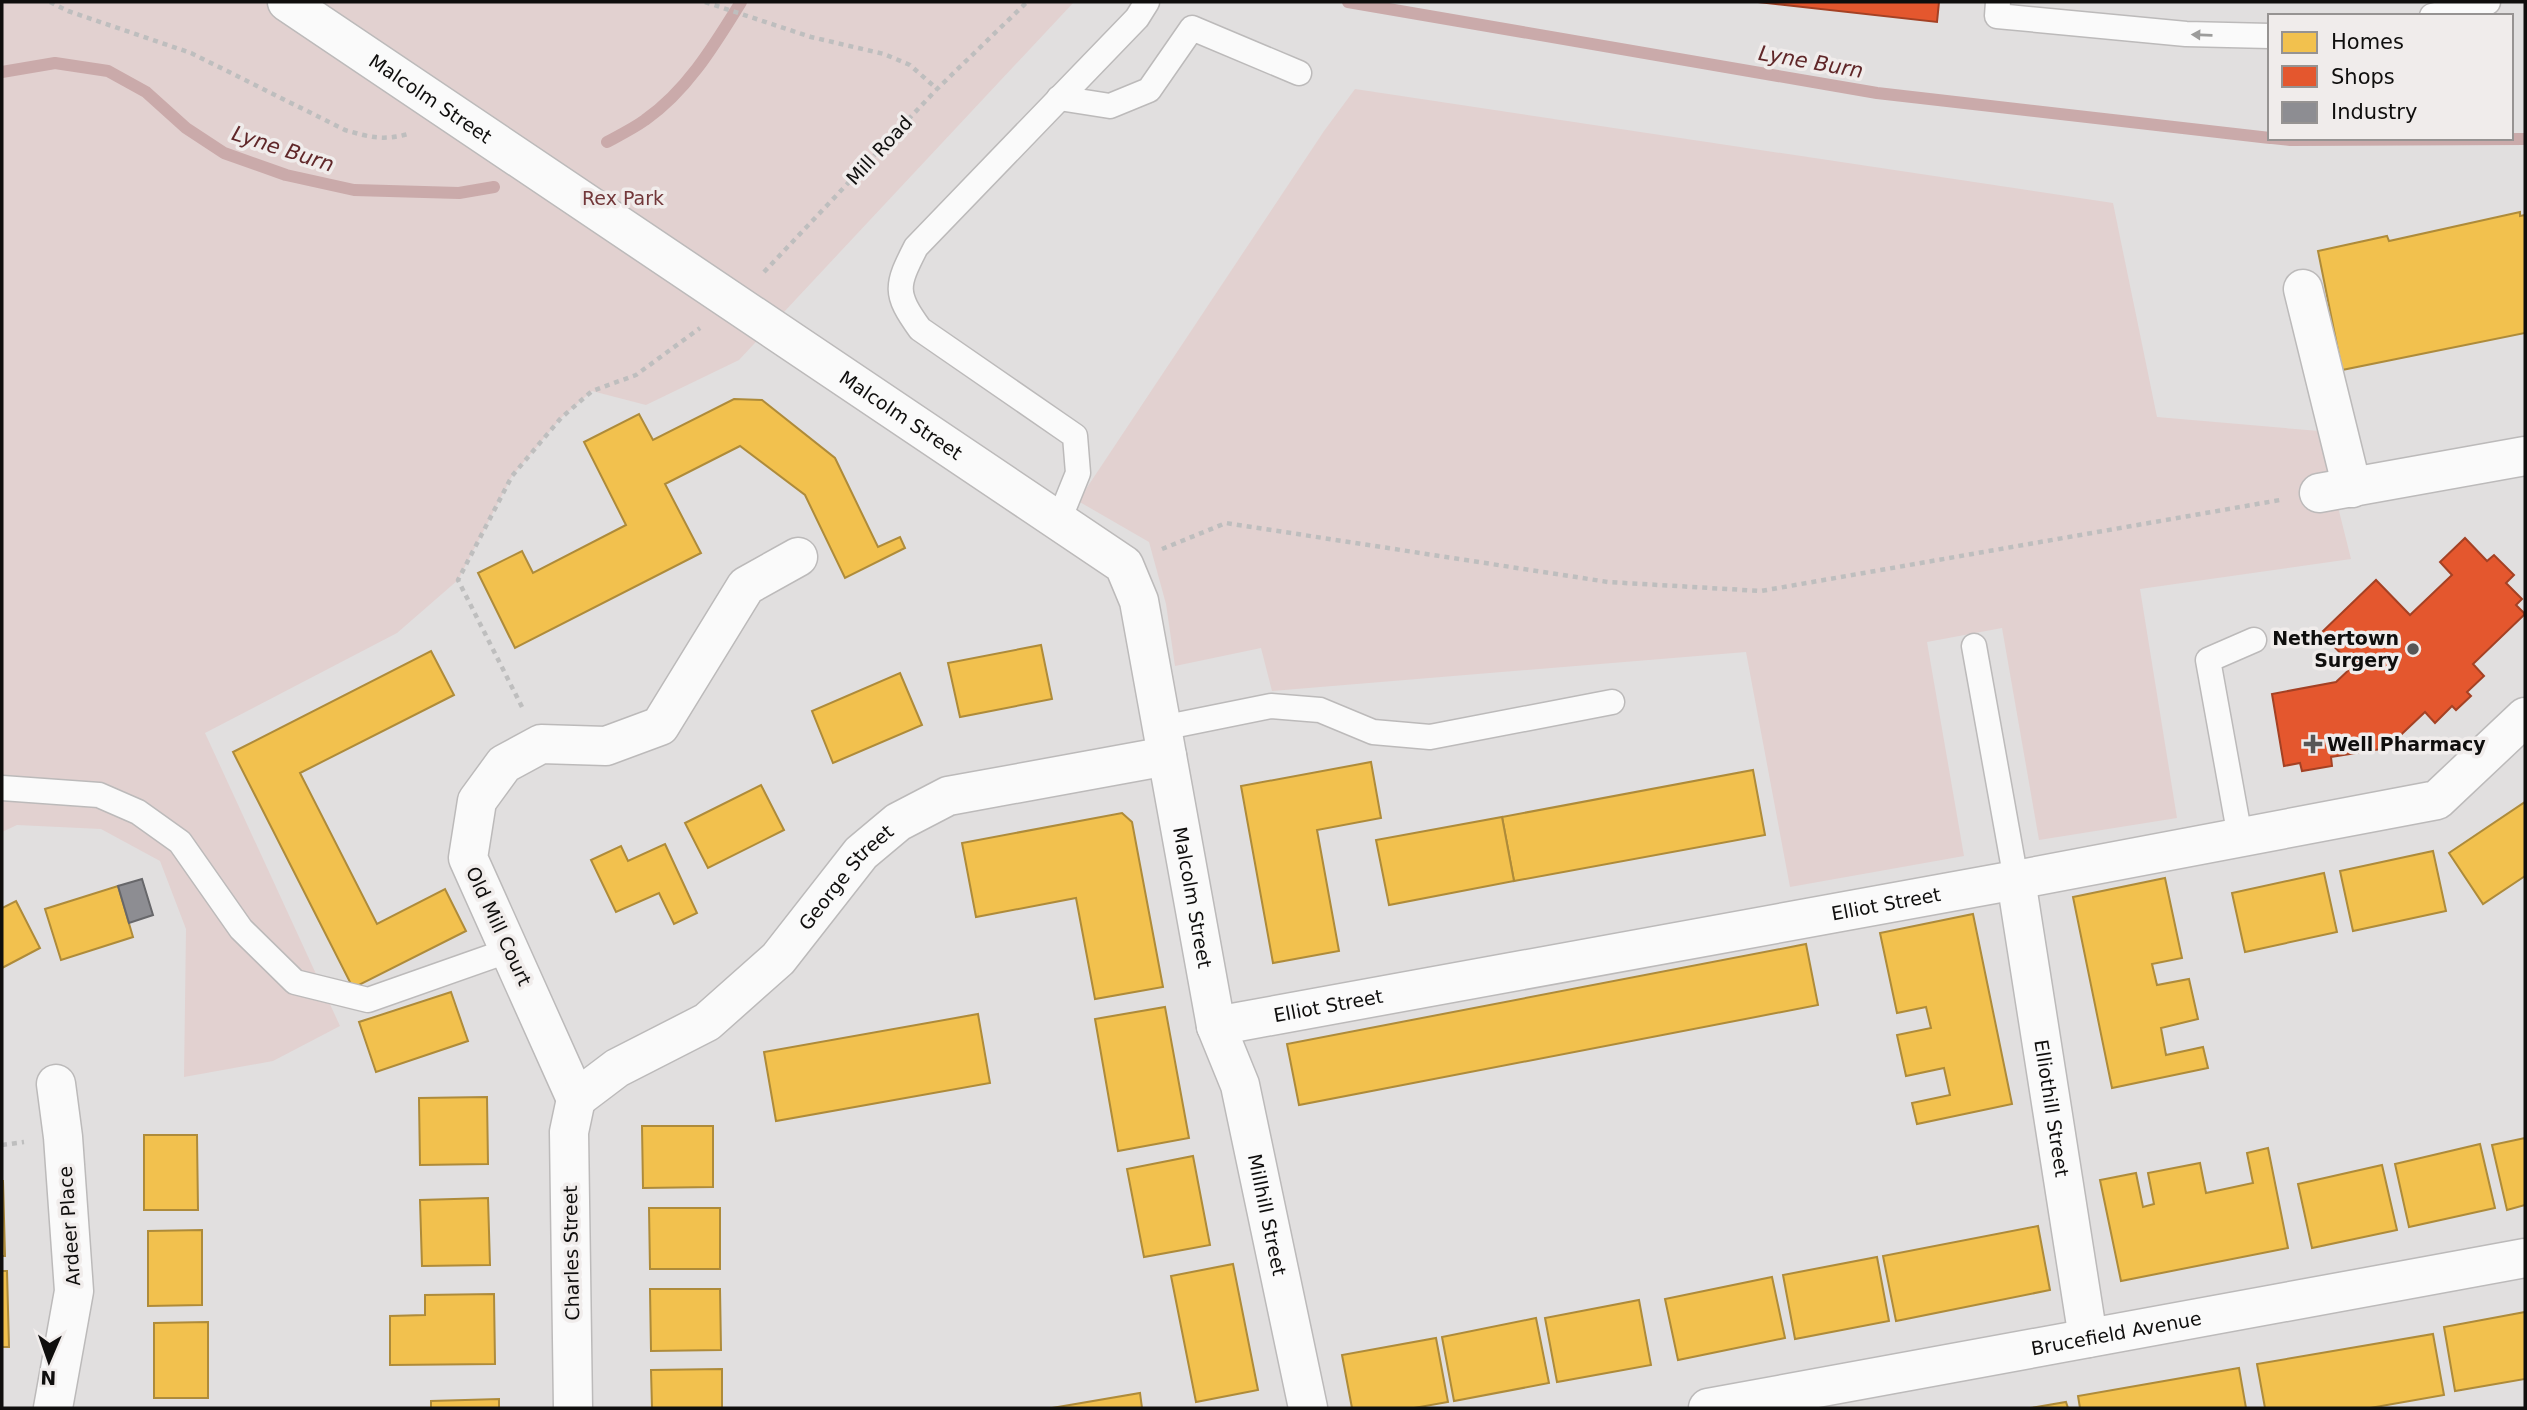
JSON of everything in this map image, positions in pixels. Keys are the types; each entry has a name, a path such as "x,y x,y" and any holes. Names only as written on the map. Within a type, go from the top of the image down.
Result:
{"street":[{"name":"Malcolm Street","path":"287,2 1124,565 1139,601 1216,1026"},
{"path":"2303,289 2335,490 2525,456"},
{"path":"541,744 606,746 660,726 746,586 799,557"},
{"name":"Elliot Street","path":"1216,1026 2437,800 2525,717"},
{"name":"George Street","path":"576,1099 617,1068 707,1022 778,959 860,853 898,822 948,796 1164,742"},
{"name":"Old Mill Court","path":"541,744 504,764 477,801 468,858 576,1099"},
{"name":"Elliothill Street","path":"2016,880 2088,1338"},
{"name":"Millhill Street","path":"1216,1026 1240,1085 1308,1408"},
{"name":"Ardeer Place","path":"53,1408 74,1291 63,1136 56,1084"},
{"name":"Charles Street","path":"573,1408 569,1132 576,1099"},
{"name":"Brucefield Avenue","path":"1707,1408 2525,1258"}],"lane":[{"path":"1059,520 1079,473 1075,436 920,329 902,304 901,276 916,247 1137,18 1147,2"},
{"path":"1998,2 1997,16 2186,34 2268,36"},
{"path":"2438,14 2488,2"},
{"path":"1059,98 1110,106 1149,90 1192,28 1299,73"},
{"path":"2240,837 2208,660 2253,640"},
{"path":"1974,646 2016,880"},
{"path":"1164,742 1271,706 1320,710 1373,732 1430,737 1612,702"},
{"path":"2,788 99,795 138,811 180,842 241,929 295,982 368,1000 510,950"}],"path":[{"path":"50,2 68,11 191,53 345,130 372,138 396,137 417,131 441,104"},
{"path":"705,2 811,37 884,54 910,65 937,89"},
{"name":"Mill Road","path":"541,744 458,580 512,476 561,418 592,391 636,376 736,302 937,89 1027,2"},
{"path":"1124,565 1226,523 1608,582 1761,590 2335,490"}],"green space":[{"name":"Rex Park","path":"2,2 1074,2 739,360 646,405 592,391 561,418 512,476 458,580 397,633 205,733 340,1026 273,1061 184,1077 186,929 160,861 101,829 17,825 2,832"},
{"path":"1355,89 2113,203 2157,417 2319,431 2351,559 2140,589 2177,818 2039,840 2002,628 1927,642 1964,856 1790,887 1746,652 1272,691 1261,648 1175,666 1166,604 1149,542 1078,501 1324,131"}],"building: Homes":[{"path":"2520,212 2520,216 2525,215 2525,333 2342,370 2318,251 2387,236 2389,241"},
{"path":"734,399 762,400 835,458 878,547 900,537 905,548 845,578 805,495 740,446 665,484 701,553 515,648 478,573 522,551 533,573 626,525 584,442 639,414 653,440"},
{"path":"1041,645 1052,699 960,717 948,663"},
{"path":"431,651 454,695 300,773 377,924 445,889 466,931 353,988 233,752"},
{"path":"900,673 922,725 833,763 812,711"},
{"path":"1371,762 1381,818 1317,830 1339,951 1273,963 1241,786"},
{"path":"1753,770 1765,835 1514,881 1502,817"},
{"path":"761,785 784,830 708,868 685,823"},
{"path":"2525,802 2525,876 2483,904 2449,853"},
{"path":"1122,813 1132,822 1163,987 1095,999 1076,898 976,917 962,843"},
{"path":"1502,817 1514,881 1389,905 1376,840"},
{"path":"665,844 697,913 674,924 659,893 616,912 591,860 621,846 628,861"},
{"path":"2433,851 2446,911 2353,931 2340,871"},
{"path":"2324,873 2337,932 2245,952 2232,893"},
{"path":"2165,878 2182,958 2152,964 2157,985 2189,979 2198,1019 2161,1028 2166,1055 2203,1047 2208,1068 2112,1088 2073,897"},
{"path":"118,886 133,937 61,960 45,909"},
{"path":"16,901 40,948 2,968 2,908"},
{"path":"1973,914 2012,1104 1917,1124 1912,1103 1950,1095 1944,1068 1906,1076 1897,1035 1931,1028 1926,1007 1897,1013 1880,933"},
{"path":"1806,944 1818,1005 1299,1105 1287,1044"},
{"path":"451,992 468,1041 376,1072 359,1022"},
{"path":"1165,1007 1189,1138 1118,1151 1095,1019"},
{"path":"978,1014 990,1083 776,1121 764,1052"},
{"path":"487,1097 488,1164 420,1165 419,1098"},
{"path":"642,1126 713,1126 713,1187 643,1188"},
{"path":"144,1135 197,1135 198,1210 144,1210"},
{"path":"2525,1138 2525,1205 2507,1210 2492,1145"},
{"path":"2480,1144 2495,1208 2409,1227 2395,1164"},
{"path":"2268,1148 2288,1248 2121,1281 2100,1180 2136,1173 2143,1207 2154,1204 2148,1173 2200,1163 2206,1193 2253,1183 2247,1153"},
{"path":"1193,1156 1210,1245 1144,1257 1127,1169"},
{"path":"2382,1165 2397,1230 2312,1248 2298,1184"},
{"path":"3,1181 5,1256 2,1256"},
{"path":"488,1198 490,1265 422,1266 420,1200"},
{"path":"649,1208 720,1208 720,1269 650,1269"},
{"path":"2038,1226 2050,1290 1896,1321 1883,1256"},
{"path":"202,1230 202,1305 148,1306 148,1231"},
{"path":"1877,1257 1889,1321 1795,1339 1783,1275"},
{"path":"1233,1264 1258,1390 1196,1402 1171,1276"},
{"path":"2,1271 7,1271 9,1347 2,1347"},
{"path":"1772,1277 1785,1338 1678,1360 1665,1299"},
{"path":"650,1289 720,1289 721,1350 651,1351"},
{"path":"494,1294 495,1364 390,1365 390,1316 425,1315 425,1295"},
{"path":"1639,1300 1651,1365 1557,1382 1545,1318"},
{"path":"2525,1312 2525,1379 2455,1391 2444,1327"},
{"path":"1536,1318 1549,1383 1454,1401 1442,1337"},
{"path":"208,1322 208,1398 154,1398 154,1323"},
{"path":"2433,1334 2444,1395 2370,1408 2265,1408 2257,1364"},
{"path":"1436,1338 1448,1402 1414,1408 1352,1408 1342,1355"},
{"path":"2239,1368 2246,1408 2080,1408 2078,1396"},
{"path":"722,1369 722,1408 652,1408 651,1370"},
{"path":"1140,1393 1142,1408 1052,1408"},
{"path":"499,1399 499,1408 431,1408 431,1401"},
{"path":"2066,1402 2068,1408 2031,1408"}],"building: Shops":[{"path":"1758,2 1939,2 1937,22"},
{"name":"Nethertown Surgery","path":"2465,538 2487,561 2494,555 2514,575 2506,583 2522,599 2516,605 2525,614 2473,664 2484,676 2467,692 2471,696 2456,710 2452,706 2435,723 2425,712 2387,748 2331,757 2332,766 2302,771 2300,763 2284,766 2272,694 2336,682 2353,666 2321,633 2376,580 2410,615 2452,575 2440,562"}],"building: Industry":[{"path":"142,879 153,915 129,923 118,886"}],"waterway":[{"name":"Lyne Burn","path":"607,142 645,120 674,95 699,66 741,2"},
{"name":"Lyne Burn","path":"1348,2 1877,93 2268,138"},
{"name":"Lyne Burn","path":"2,72 55,63 108,71 146,92 186,128 224,153 286,175 354,190 459,193 494,187"},
{"name":"Lyne Burn","path":"2513,139 2525,139"}],"place":[{"name":"Nethertown Surgery","path":"2413,649"},
{"name":"Well Pharmacy","path":"2313,744"}]}
